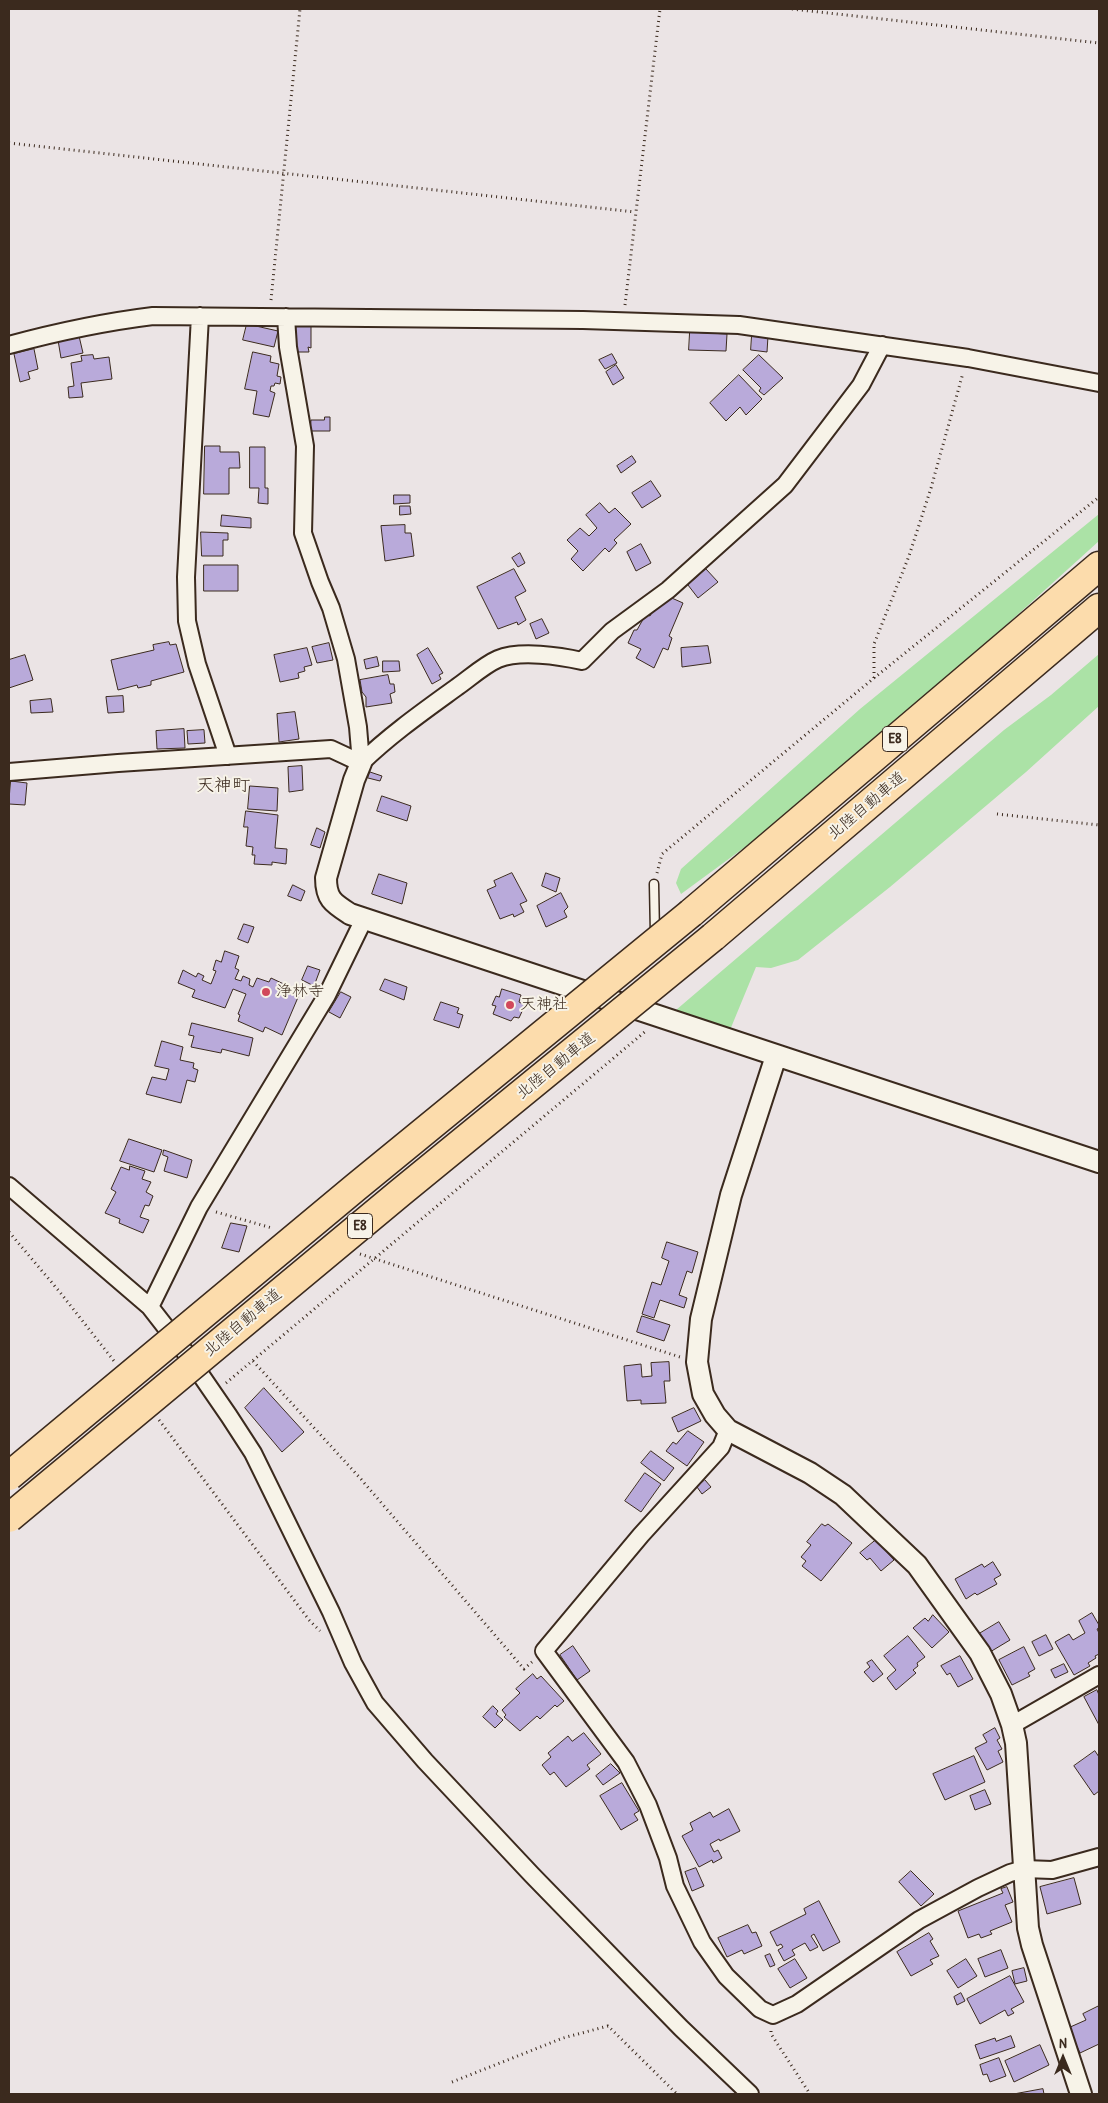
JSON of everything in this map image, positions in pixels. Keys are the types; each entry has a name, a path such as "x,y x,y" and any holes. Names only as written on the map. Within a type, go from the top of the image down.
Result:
{"highway":[{"name":"北陸自動車道","path":"9,1476 364,1180 690,913 1099,566"},
{"name":"北陸自動車道","path":"9,1518 401,1192 713,937 1099,608"}],"street":[{"path":"9,345 61,331 116,320 153,316 623,321 739,325 968,358 1099,383"},
{"path":"200,316 186,577 187,621 197,664 228,756"},
{"path":"286,317 288,347 306,446 303,533 331,608 346,659 362,762"},
{"path":"882,345 861,385 785,486 668,590 612,631 582,661 561,656 529,655 499,659 425,709 381,744 362,762 354,780 326,878 326,888 329,899 350,914 364,919 657,1006 776,1056 1099,1162"},
{"path":"9,772 331,749 362,762"},
{"path":"150,1306 199,1207 326,995 364,919"},
{"path":"776,1056 731,1195 701,1319 697,1362 703,1394 715,1415 728,1430 810,1473 843,1495 917,1565 980,1653 1001,1694 1012,1725 1016,1743 1028,1928 1081,2094"},
{"path":"9,1186 150,1306 213,1393 253,1453 331,1612 353,1662 375,1703 425,1761 532,1875 681,2028 750,2094"},
{"path":"728,1430 721,1447 642,1535 544,1651 626,1762 648,1804 676,1886 702,1942 726,1976 760,2009 772,2015 797,2004 919,1920 986,1884 1024,1869 1052,1870 1099,1857"},
{"path":"1012,1725 1099,1675"}],"lane":[{"path":"654,884 656,950"},
{"path":"656,969 657,1006"}],"path":[{"path":"269,316 300,9"},
{"path":"623,321 660,9"},
{"path":"792,9 1099,43"},
{"path":"9,143 635,212"},
{"path":"874,678 874,644 912,547 968,358"},
{"path":"654,884 662,854 874,678 1099,497"},
{"path":"997,814 1099,825"},
{"path":"213,1393 376,1259 648,1029 657,1006"},
{"path":"199,1207 274,1229"},
{"path":"9,1232 114,1362"},
{"path":"358,1253 697,1362"},
{"path":"253,1361 360,1478 524,1670 544,1651"},
{"path":"157,1417 309,1620 321,1632"},
{"path":"772,2015 771,2034 810,2094"},
{"path":"452,2082 563,2038 608,2026 677,2094"}],"green space":[{"path":"1099,514 1099,541 920,703 790,814 681,894 676,883 681,869 860,709"},
{"path":"1099,654 1099,706 1026,772 890,887 798,960 771,968 756,967 730,1030 672,1011 676,1010 1004,730 1051,695"}],"building":[{"path":"247,324 278,331 274,347 243,340"},
{"path":"311,325 311,348 308,347 309,352 296,352 293,326"},
{"path":"690,332 727,334 726,351 689,350"},
{"path":"752,335 768,336 767,352 751,350"},
{"path":"79,336 83,353 61,358 58,340"},
{"path":"34,349 38,369 28,372 30,379 20,382 14,354"},
{"path":"253,352 271,356 270,362 279,364 277,376 281,377 280,384 275,383 274,386 271,386 270,391 275,393 269,417 253,414 257,391 245,389"},
{"path":"612,354 617,363 605,369 599,360"},
{"path":"93,355 94,359 109,357 112,379 81,383 83,397 69,398 68,387 74,386 71,363 82,361 81,356"},
{"path":"759,355 783,378 764,395 759,391 761,388 743,370"},
{"path":"616,365 624,378 613,385 606,372"},
{"path":"739,375 762,399 746,415 740,407 726,421 710,403"},
{"path":"325,417 330,417 330,431 310,431 311,420 324,420"},
{"path":"205,446 220,446 220,452 239,452 240,468 229,468 229,494 204,494"},
{"path":"250,447 265,447 265,488 268,488 268,504 258,503 259,488 250,488"},
{"path":"632,456 636,462 621,473 617,466"},
{"path":"651,481 661,496 642,508 632,493"},
{"path":"394,495 410,495 410,503 394,504"},
{"path":"600,503 609,513 615,508 631,524 614,540 617,543 609,552 605,548 583,571 571,559 578,551 567,540 580,528 589,536 597,528 586,515"},
{"path":"400,506 410,506 411,514 400,515"},
{"path":"222,515 251,518 251,528 221,526"},
{"path":"405,525 405,533 411,533 414,556 385,561 381,526"},
{"path":"201,532 228,533 228,540 223,540 223,556 202,556"},
{"path":"641,544 651,563 636,571 627,552"},
{"path":"520,553 525,563 518,567 512,558"},
{"path":"204,565 238,565 238,591 204,591"},
{"path":"514,569 526,591 515,597 526,620 518,625 517,622 498,629 477,587"},
{"path":"706,569 718,582 698,598 688,585"},
{"path":"665,595 683,603 669,636 672,638 668,650 663,648 654,668 636,658 641,649 628,643 634,630 637,630 646,614 650,616 658,600"},
{"path":"542,619 549,633 536,639 530,624"},
{"path":"169,642 170,645 176,644 184,672 151,681 151,685 138,688 137,685 118,690 111,660 154,650 153,645"},
{"path":"329,643 333,660 317,663 312,647"},
{"path":"708,646 711,663 682,667 681,648"},
{"path":"307,648 312,665 304,667 305,671 298,673 299,678 280,682 274,655"},
{"path":"428,648 443,673 439,675 441,679 432,684 417,655"},
{"path":"25,655 33,680 9,688 9,660"},
{"path":"377,657 379,666 366,669 364,660"},
{"path":"383,661 399,661 400,671 383,672"},
{"path":"388,675 390,684 394,684 395,692 390,694 392,703 366,707 366,697 362,692 360,680"},
{"path":"123,696 124,712 108,713 106,697"},
{"path":"51,699 53,712 31,713 30,701"},
{"path":"295,712 299,739 279,742 277,714"},
{"path":"184,729 185,748 157,749 156,731"},
{"path":"204,730 205,743 188,744 187,731"},
{"path":"302,766 303,790 289,792 288,767"},
{"path":"370,772 382,776 380,781 368,778"},
{"path":"11,781 27,783 25,805 9,804"},
{"path":"250,786 278,788 277,811 248,809"},
{"path":"382,796 411,806 407,821 377,811"},
{"path":"246,811 278,815 275,848 287,849 286,864 272,862 272,865 254,864 255,855 252,855 253,847 246,846 248,827 244,827"},
{"path":"317,828 325,832 320,848 311,845"},
{"path":"512,873 527,901 520,904 524,912 514,917 513,914 500,919 487,890 496,886 494,881"},
{"path":"546,873 560,878 556,892 542,886"},
{"path":"379,874 407,883 402,904 372,894"},
{"path":"293,885 305,891 301,901 288,896"},
{"path":"561,893 568,907 564,911 567,917 546,927 537,906"},
{"path":"244,924 254,927 248,943 238,939"},
{"name":"浄林寺","path":"225,951 239,956 235,968 239,970 235,979 241,981 243,976 250,979 249,985 253,987 257,978 269,982 271,978 288,986 286,990 299,995 282,1035 265,1027 263,1032 238,1021 240,1015 238,1014 246,994 233,989 225,1008 192,997 195,990 178,983 183,970 196,977 198,973 204,976 202,980 211,984 216,971 213,970 216,960 221,962"},
{"path":"308,966 320,970 314,986 302,980"},
{"path":"385,979 407,987 404,1000 380,990"},
{"name":"天神社","path":"502,989 521,995 519,1002 525,1005 519,1018 514,1017 511,1021 493,1014 496,1006 492,1005 496,996 499,997"},
{"path":"341,992 351,997 340,1018 329,1012"},
{"path":"441,1002 459,1008 457,1013 463,1015 459,1028 434,1020"},
{"path":"192,1023 253,1038 249,1056 222,1049 221,1053 191,1047 194,1036 189,1035"},
{"path":"162,1041 183,1047 180,1060 194,1063 193,1068 198,1070 195,1082 187,1080 181,1103 146,1094 152,1077 166,1080 169,1069 155,1066"},
{"path":"129,1139 162,1150 154,1172 120,1161"},
{"path":"164,1150 192,1160 187,1178 164,1171 168,1157 163,1155"},
{"path":"130,1166 145,1171 142,1179 151,1182 146,1192 153,1196 149,1206 145,1205 140,1217 149,1220 143,1233 119,1223 120,1219 105,1213 116,1192 111,1189 121,1167 129,1170"},
{"path":"231,1223 247,1226 239,1252 222,1248"},
{"path":"667,1242 698,1252 692,1273 687,1271 679,1295 687,1298 684,1308 660,1300 654,1318 642,1314 652,1282 661,1285 669,1261 662,1258"},
{"path":"642,1316 670,1325 664,1341 637,1332"},
{"path":"669,1362 670,1381 664,1381 666,1403 641,1404 641,1400 627,1401 624,1366 641,1364 642,1377 652,1376 651,1363"},
{"path":"264,1388 304,1432 282,1452 245,1408"},
{"path":"694,1408 701,1421 678,1432 672,1418"},
{"path":"688,1431 704,1442 687,1466 666,1451 673,1442 676,1444"},
{"path":"651,1451 674,1468 664,1481 641,1463"},
{"path":"645,1473 661,1484 641,1512 625,1501"},
{"path":"705,1480 711,1487 702,1494 697,1487"},
{"path":"822,1524 825,1526 828,1524 852,1543 821,1581 802,1566 806,1561 801,1557 811,1545 807,1542"},
{"path":"876,1540 894,1560 881,1571 870,1558 867,1560 860,1553"},
{"path":"993,1562 1001,1575 994,1579 997,1584 966,1599 955,1579 982,1564 984,1567"},
{"path":"1092,1613 1099,1625 1097,1629 1099,1633 1099,1654 1088,1663 1090,1666 1074,1675 1055,1642 1069,1634 1073,1640 1085,1633 1079,1621"},
{"path":"933,1615 949,1632 932,1648 913,1628 925,1618 928,1621"},
{"path":"999,1622 1010,1640 990,1652 979,1634"},
{"path":"1046,1635 1053,1649 1039,1656 1032,1642"},
{"path":"908,1636 925,1657 917,1663 918,1666 913,1670 916,1673 896,1690 887,1678 896,1670 884,1656"},
{"path":"573,1646 590,1671 577,1680 560,1655"},
{"path":"1024,1647 1035,1669 1028,1673 1030,1676 1012,1685 999,1660"},
{"path":"960,1656 973,1679 958,1687 950,1673 947,1675 941,1666"},
{"path":"872,1660 883,1674 873,1682 864,1672 870,1667 867,1663"},
{"path":"1064,1664 1068,1672 1055,1678 1051,1670"},
{"path":"533,1674 537,1679 541,1676 564,1701 557,1707 555,1705 540,1719 537,1716 520,1731 504,1717 506,1715 502,1710 520,1693 516,1689"},
{"path":"1097,1690 1099,1695 1099,1725 1084,1697"},
{"path":"493,1706 498,1711 496,1714 503,1720 495,1728 483,1717"},
{"path":"995,1728 1000,1738 997,1740 1002,1749 998,1751 1003,1762 987,1770 975,1748 987,1742 983,1735"},
{"path":"584,1733 601,1754 587,1765 590,1769 566,1787 554,1772 550,1775 542,1765 551,1757 548,1753 568,1736 572,1741"},
{"path":"1095,1751 1099,1757 1099,1791 1094,1795 1074,1766"},
{"path":"974,1756 985,1782 945,1800 933,1774"},
{"path":"611,1764 620,1773 603,1785 596,1776"},
{"path":"622,1783 639,1811 634,1814 638,1820 621,1830 600,1796"},
{"path":"985,1790 991,1804 975,1810 970,1796"},
{"path":"729,1809 740,1831 710,1844 714,1852 718,1850 722,1858 713,1863 712,1860 699,1867 682,1836 693,1830 690,1823 710,1812 713,1817"},
{"path":"696,1868 704,1886 692,1891 685,1872"},
{"path":"911,1871 934,1894 921,1906 899,1882"},
{"path":"1074,1878 1081,1904 1047,1914 1040,1887"},
{"path":"1007,1887 1013,1902 1005,1905 1012,1922 990,1931 992,1934 981,1938 979,1934 968,1938 958,1911 1003,1893 1001,1889"},
{"path":"819,1901 840,1942 823,1951 814,1934 811,1936 818,1947 810,1951 805,1943 792,1950 795,1955 784,1961 778,1950 783,1947 781,1944 777,1946 770,1932 806,1914 804,1909"},
{"path":"748,1925 752,1933 756,1932 762,1946 744,1954 742,1950 727,1957 718,1938"},
{"path":"929,1933 933,1939 930,1941 939,1956 930,1960 933,1964 911,1976 897,1952"},
{"path":"1001,1950 1008,1968 985,1977 978,1959"},
{"path":"770,1954 775,1965 770,1967 765,1956"},
{"path":"795,1959 807,1978 790,1988 778,1969"},
{"path":"966,1959 977,1976 958,1988 947,1971"},
{"path":"1024,1968 1027,1981 1015,1984 1012,1971"},
{"path":"1010,1976 1024,2002 1011,2009 1014,2013 1008,2016 1005,2010 980,2024 967,1999"},
{"path":"961,1993 965,2001 957,2005 954,1997"},
{"path":"1099,2006 1099,2044 1080,2053 1068,2028 1086,2020 1083,2014"},
{"path":"1011,2036 1015,2047 980,2059 975,2045 995,2038 996,2041"},
{"path":"1040,2045 1049,2065 1014,2082 1005,2061"},
{"path":"999,2058 1006,2076 990,2082 987,2074 983,2075 980,2065"},
{"path":"1043,2089 1044,2094 1014,2094"}],"place":[{"name":"浄林寺","path":"266,992"},
{"name":"天神社","path":"510,1005"}],"district":[{"name":"天神町","path":"223,786"}]}
